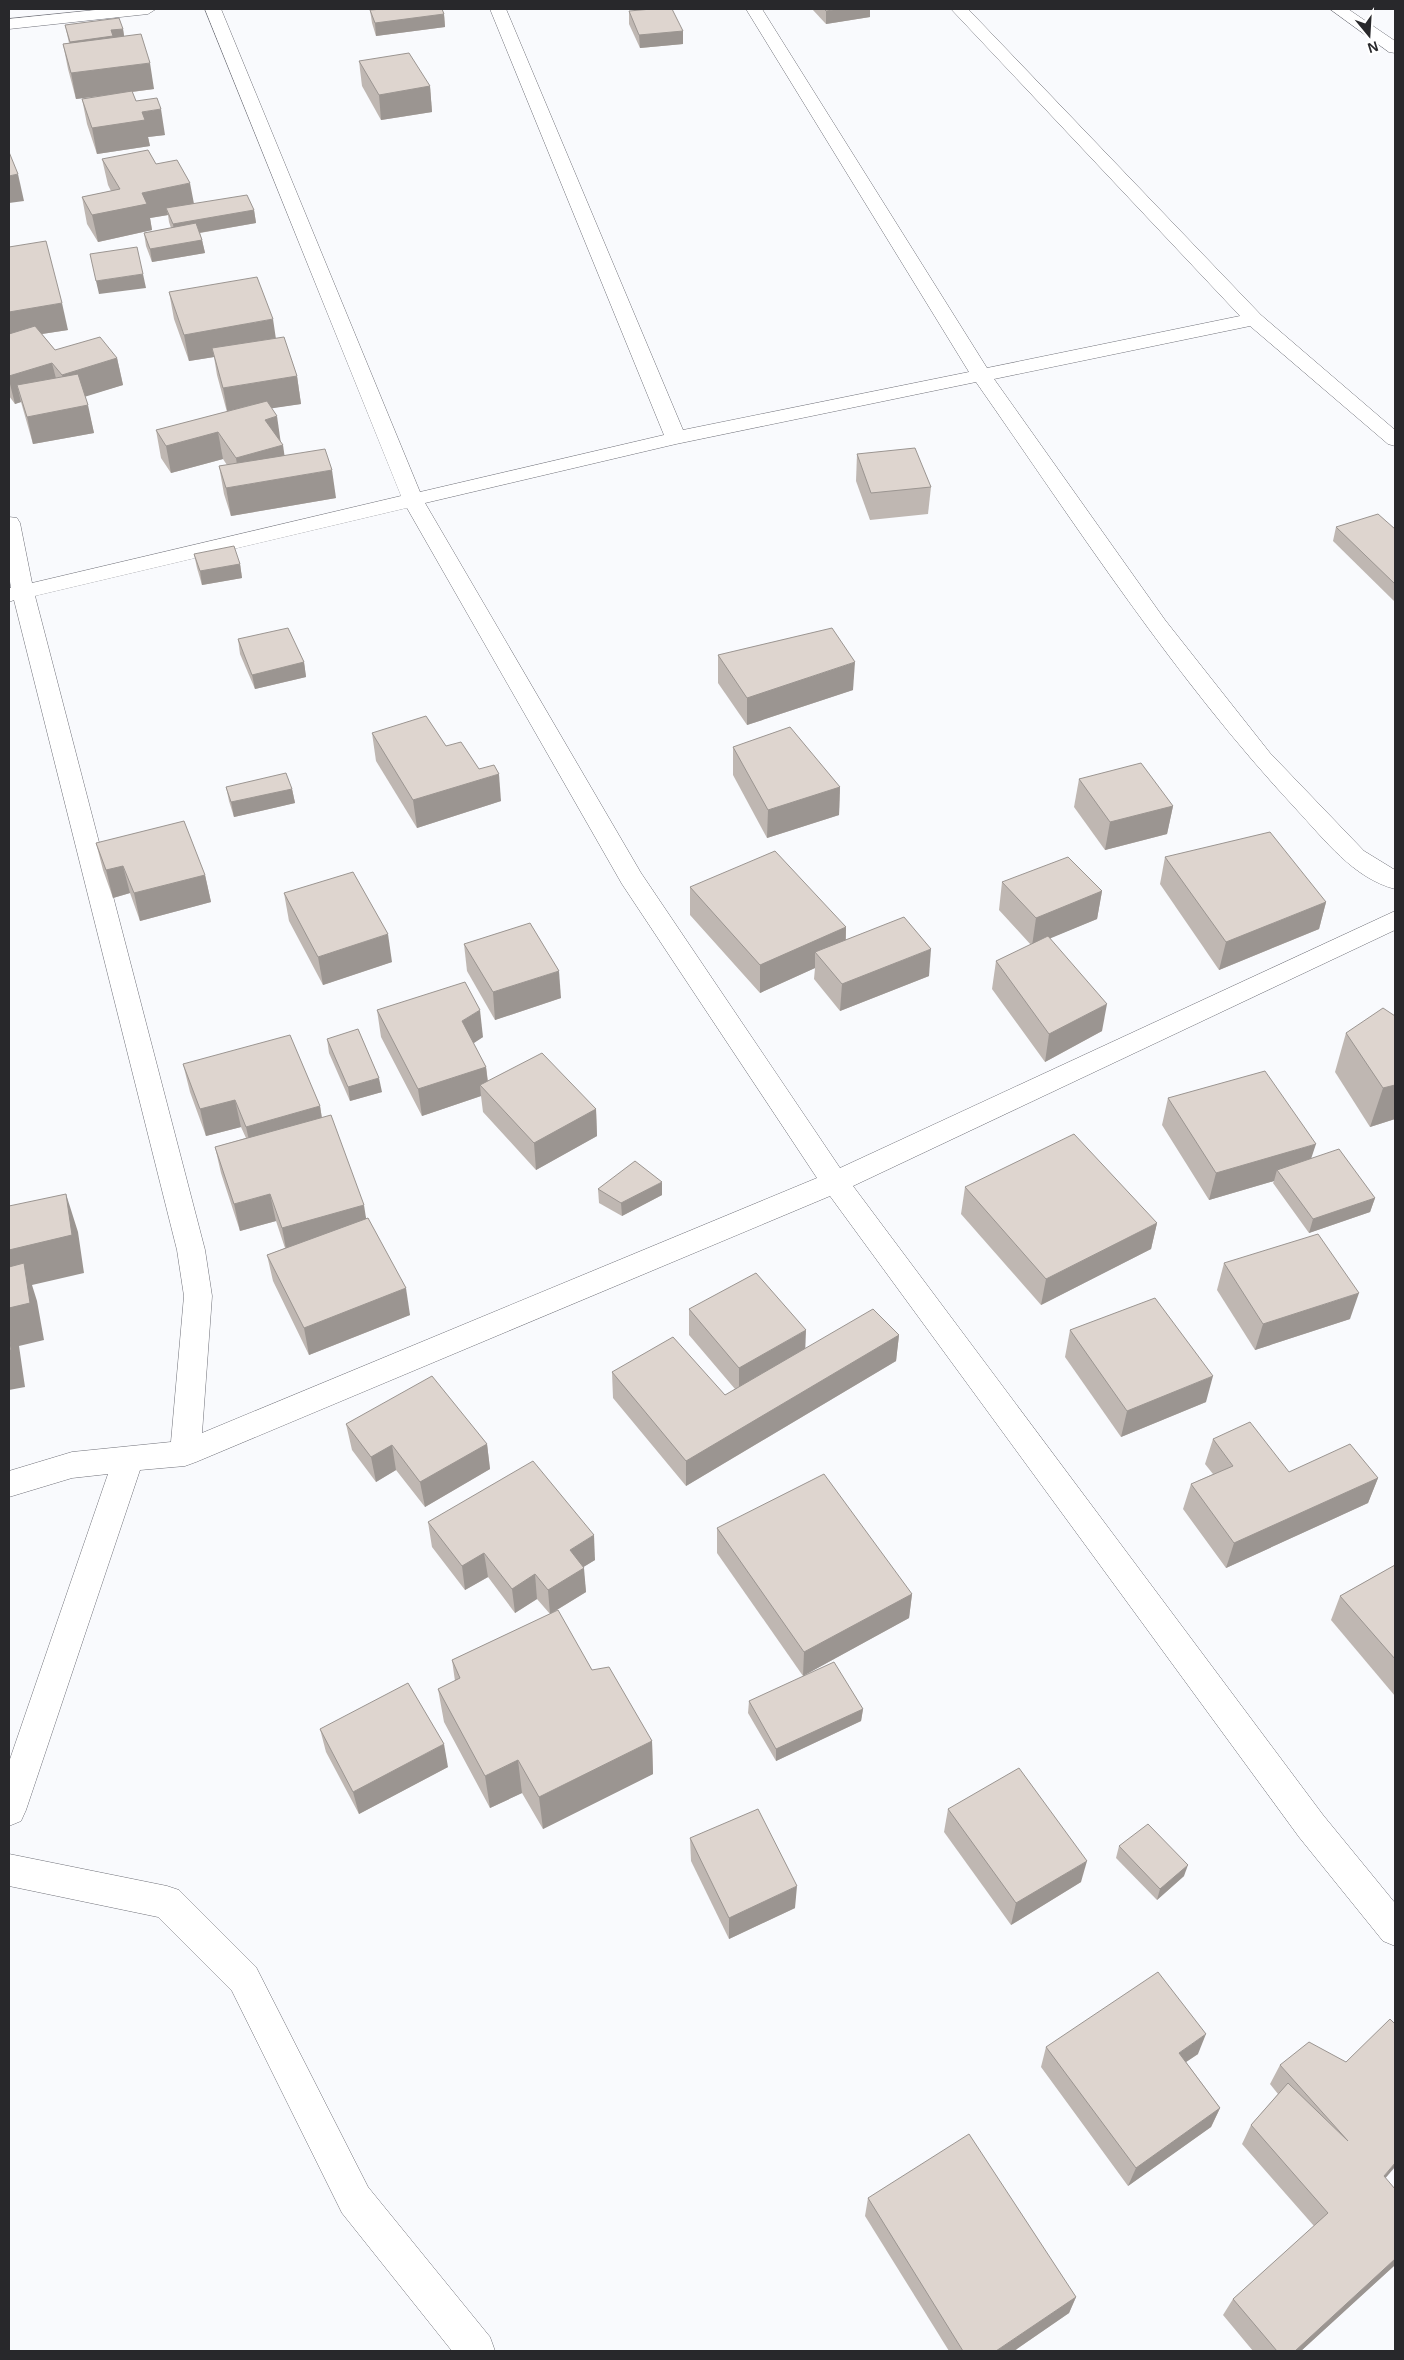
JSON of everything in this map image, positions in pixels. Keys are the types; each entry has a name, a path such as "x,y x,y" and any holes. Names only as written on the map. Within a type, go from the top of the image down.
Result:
{"street":[{"path":"9,24 148,9"},
{"path":"213,9 412,499 631,878 835,1182 1311,1826 1395,1928"},
{"path":"498,9 676,438"},
{"path":"754,9 982,376 1156,625 1262,758 1355,857 1395,881"},
{"path":"959,9 1254,319 1395,440"},
{"path":"1338,9 1395,48"},
{"path":"16,594 676,438 1254,319"},
{"path":"1370,419 1395,415"},
{"path":"9,524 16,594 191,1250 198,1296 185,1453"},
{"path":"9,1484 72,1464 185,1453 835,1182 1395,920"},
{"path":"9,1810 130,1458"},
{"path":"9,1870 168,1902 244,1979 356,2200 476,2351"}],"building":[{"path":"442,9 444,14 375,23 370,10"},
{"path":"672,9 683,31 639,35 629,11"},
{"path":"824,9 840,9 826,11"},
{"path":"119,18 123,29 111,30 113,36 70,42 65,25"},
{"path":"141,34 150,63 71,73 63,44"},
{"path":"409,53 430,86 379,95 359,61"},
{"path":"132,91 136,101 157,98 161,109 142,112 145,120 92,128 82,99"},
{"path":"148,150 156,164 177,160 190,183 142,193 147,204 92,215 82,197 120,189 102,159"},
{"path":"9,152 18,174 9,176"},
{"path":"247,195 254,210 173,224 166,208"},
{"path":"196,223 202,240 150,249 144,233"},
{"path":"46,241 62,303 9,312 9,247"},
{"path":"137,247 143,274 96,281 90,254"},
{"path":"257,277 273,319 184,335 169,292"},
{"path":"35,326 55,350 100,337 117,358 62,375 52,363 9,376 9,334"},
{"path":"284,337 297,376 223,388 212,348"},
{"path":"78,374 88,405 27,417 17,385"},
{"path":"267,401 277,416 265,420 283,445 236,458 218,432 166,446 156,430"},
{"path":"915,448 931,487 871,493 857,454"},
{"path":"325,449 332,470 226,488 219,466"},
{"path":"1378,514 1395,529 1395,584 1336,527"},
{"path":"234,546 240,564 200,571 194,554"},
{"path":"288,628 304,662 252,675 238,639"},
{"path":"832,628 855,662 747,698 718,655"},
{"path":"426,716 446,746 461,742 479,769 494,765 499,774 413,800 372,733"},
{"path":"790,727 840,787 768,810 733,747"},
{"path":"1141,763 1173,806 1110,822 1079,779"},
{"path":"286,773 292,789 231,802 226,787"},
{"path":"184,821 205,875 134,893 123,866 106,870 96,843"},
{"path":"1270,832 1326,902 1226,942 1165,857"},
{"path":"775,851 846,927 760,965 690,887"},
{"path":"1068,857 1102,891 1036,918 1002,882"},
{"path":"353,872 388,934 318,957 284,893"},
{"path":"904,917 931,949 842,984 815,952"},
{"path":"530,923 559,971 493,992 464,944"},
{"path":"1048,936 1107,1004 1049,1034 996,961"},
{"path":"465,982 480,1010 462,1021 486,1067 418,1089 377,1010"},
{"path":"1383,1008 1395,1016 1395,1085 1383,1088 1346,1033"},
{"path":"358,1029 379,1078 348,1087 327,1039"},
{"path":"290,1035 320,1106 246,1127 235,1100 200,1109 183,1064"},
{"path":"542,1053 596,1109 534,1143 480,1085"},
{"path":"1265,1071 1316,1144 1216,1173 1168,1098"},
{"path":"331,1115 364,1205 282,1228 270,1194 234,1204 215,1147"},
{"path":"1074,1134 1157,1223 1046,1279 965,1187"},
{"path":"1339,1149 1375,1198 1313,1219 1277,1170"},
{"path":"635,1161 662,1182 621,1203 598,1189"},
{"path":"66,1194 72,1235 9,1250 9,1206"},
{"path":"368,1218 406,1288 304,1328 267,1255"},
{"path":"1318,1234 1359,1293 1263,1324 1224,1263"},
{"path":"24,1263 30,1303 9,1308 9,1267"},
{"path":"756,1273 806,1330 739,1368 689,1309"},
{"path":"1155,1298 1213,1376 1127,1411 1070,1330"},
{"path":"873,1309 899,1335 686,1461 612,1372 673,1337 725,1395"},
{"path":"9,1332 11,1350 9,1350"},
{"path":"432,1376 487,1444 420,1482 392,1445 371,1457 346,1424"},
{"path":"1250,1422 1289,1472 1350,1444 1378,1478 1234,1543 1191,1484 1233,1466 1213,1439"},
{"path":"533,1461 594,1535 570,1550 584,1568 548,1590 535,1574 512,1589 484,1553 462,1566 428,1522"},
{"path":"824,1474 912,1594 804,1652 717,1528"},
{"path":"1395,1565 1395,1659 1340,1596"},
{"path":"558,1610 592,1670 609,1667 652,1741 539,1797 518,1760 485,1776 438,1689 460,1678 452,1660"},
{"path":"834,1662 863,1709 776,1749 749,1701"},
{"path":"408,1683 444,1744 353,1792 320,1729"},
{"path":"1019,1768 1087,1861 1016,1903 948,1809"},
{"path":"758,1809 797,1886 729,1918 690,1838"},
{"path":"1148,1824 1188,1865 1160,1889 1119,1846"},
{"path":"1158,1972 1206,2034 1179,2053 1220,2108 1136,2168 1046,2047"},
{"path":"1390,2019 1395,2024 1395,2163 1384,2176 1395,2189 1395,2259 1295,2351 1277,2351 1233,2299 1328,2213 1251,2125 1288,2083 1348,2141 1280,2065 1309,2042 1346,2062"},
{"path":"969,2134 1076,2297 996,2351 963,2351 868,2198"}]}
